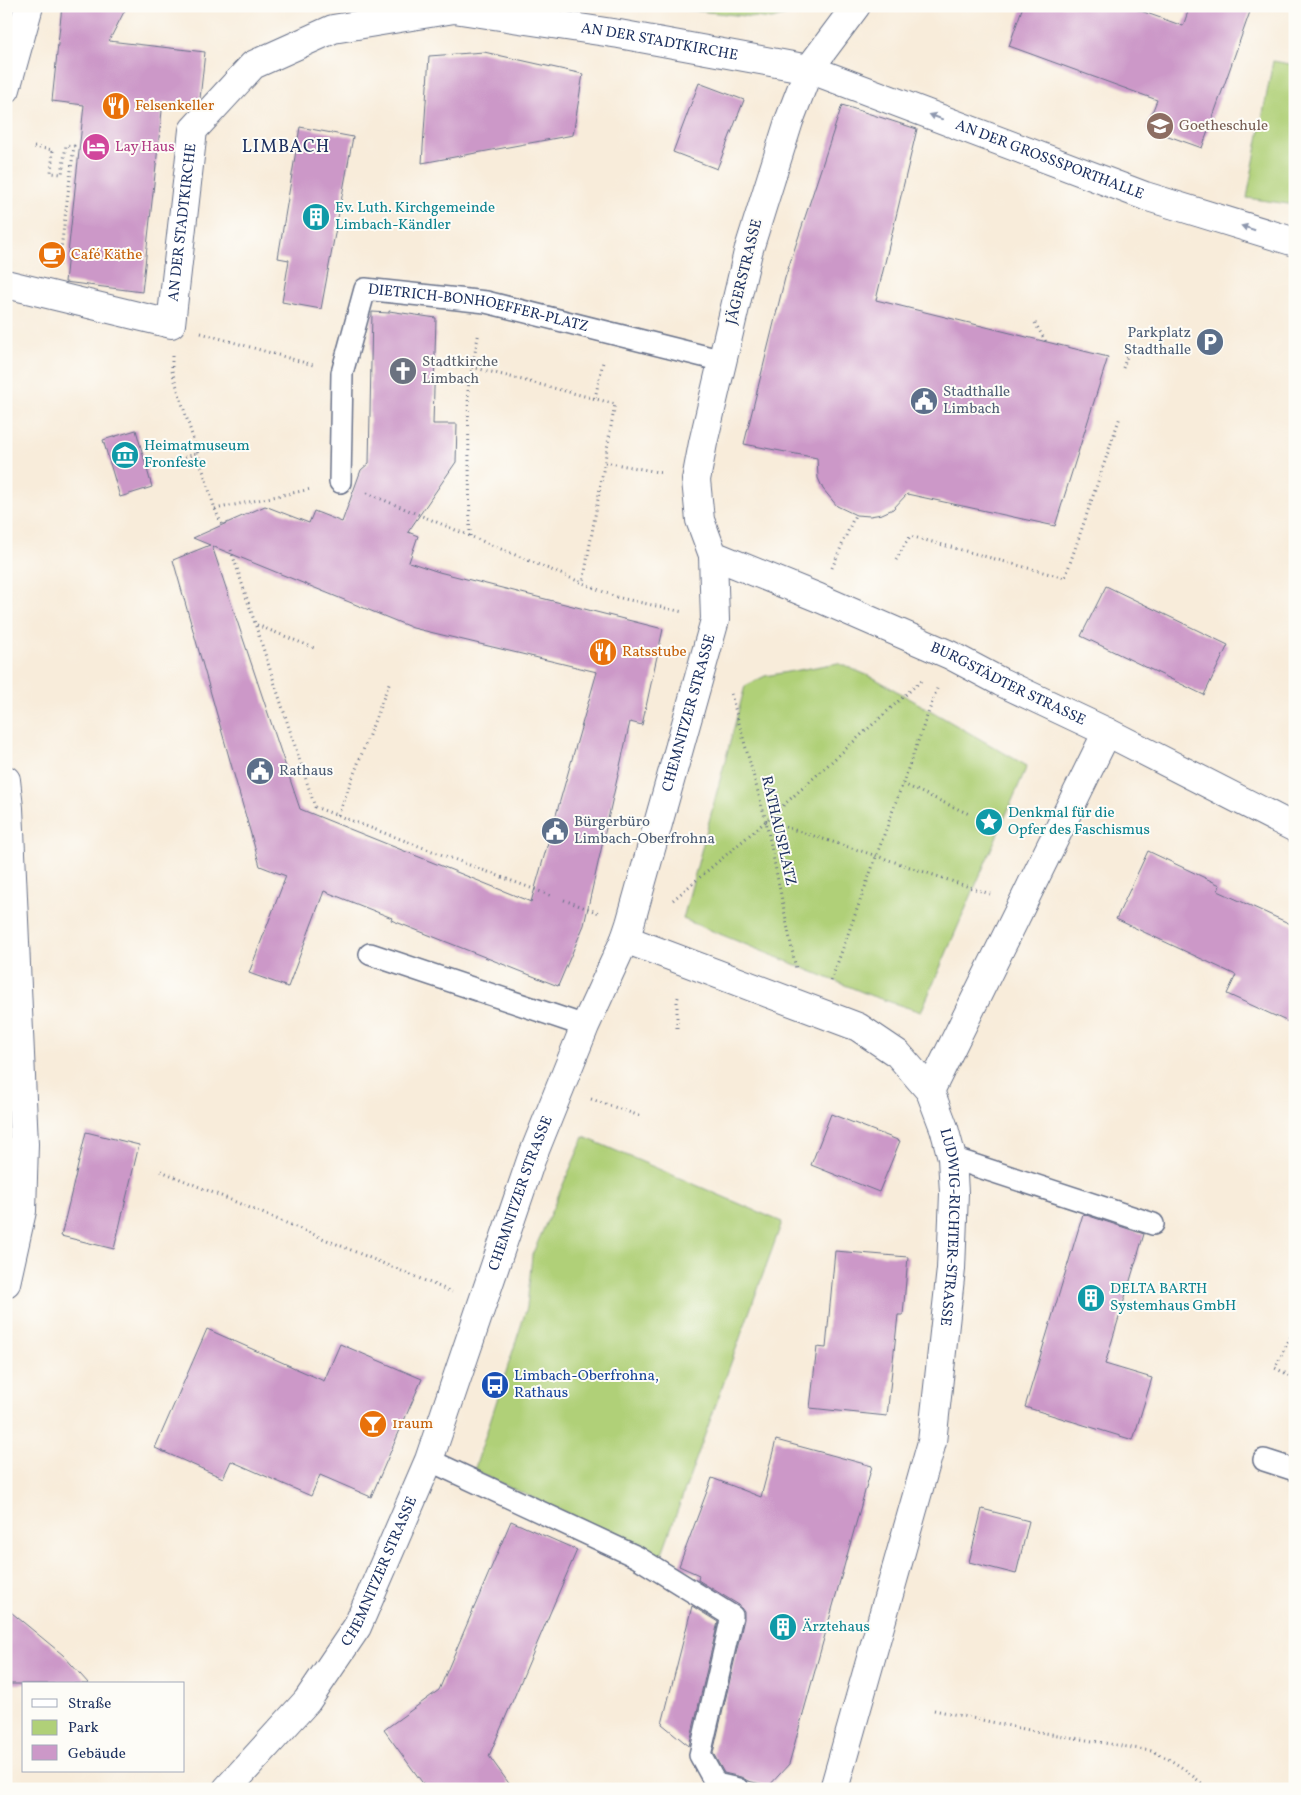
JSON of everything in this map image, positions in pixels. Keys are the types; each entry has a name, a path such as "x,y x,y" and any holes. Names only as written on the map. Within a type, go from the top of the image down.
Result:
{"street":[{"path":"6,89 29,6"},
{"name":"JÄGERSTRASSE","path":"713,554 700,520 696,480 748,252 789,121 809,69 856,6"},
{"name":"AN DER STADTKIRCHE","path":"6,284 171,324 193,130 253,65 333,29 454,9 619,34 809,69"},
{"name":"AN DER GROSSSPORTHALLE","path":"809,69 1145,196 1295,242"},
{"name":"CHEMNITZER STRASSE","path":"227,1789 307,1701 357,1627 429,1460 531,1160 585,1026 625,939 699,684 715,620 713,554"},
{"name":"BURGSTÄDTER STRASSE","path":"713,554 950,655 1001,682 1107,732 1295,828"},
{"path":"930,1091 1107,732"},
{"path":"6,780 9,808 24,1144 22,1211 6,1283"},
{"name":"LUDWIG-RICHTER-STRASSE","path":"625,939 858,1027 898,1054 930,1091 944,1128 952,1158 954,1193 951,1269 932,1442 834,1789"}],"lane":[{"name":"DIETRICH-BONHOEFFER-PLATZ","path":"340,482 342,373 365,290 486,302 723,361"},
{"path":"370,954 585,1026"},
{"path":"952,1158 1153,1224"},
{"path":"429,1460 636,1557 732,1616 700,1755 716,1784 738,1789"},
{"path":"1264,1460 1295,1470"}],"path":[{"path":"34,147 53,150 51,173 62,174 66,145 74,146 55,297"},
{"path":"470,536 468,388 486,302"},
{"path":"1035,323 1046,342"},
{"path":"222,525 215,509 172,371 171,324 342,373"},
{"path":"595,398 609,333"},
{"path":"1123,368 1127,356"},
{"path":"472,366 615,404 583,583"},
{"path":"896,560 910,536 1064,578 1120,417"},
{"path":"147,470 198,453"},
{"path":"605,462 647,470"},
{"path":"215,509 340,482 616,597 715,620"},
{"path":"847,534 856,515"},
{"path":"231,550 315,807 552,896"},
{"path":"256,625 314,648"},
{"path":"812,1010 877,856 950,655"},
{"path":"670,902 766,821 950,655"},
{"path":"338,815 390,681"},
{"name":"RATHAUSPLATZ","path":"699,684 730,693 766,821 812,1010"},
{"path":"903,784 970,814"},
{"path":"766,821 1022,905"},
{"path":"676,1001 677,1028"},
{"path":"560,1089 643,1117"},
{"path":"161,1171 482,1305"},
{"path":"1295,1328 1275,1368 1295,1378"},
{"path":"934,1710 1034,1731 1151,1751 1177,1763 1208,1789"}],"green space":[{"path":"654,6 798,6 793,13 772,19"},
{"path":"1273,61 1295,65 1295,205 1247,198"},
{"path":"838,663 874,678 1027,766 921,1012 872,996 683,919 745,686 765,676"},
{"path":"584,1137 782,1222 661,1556 474,1471 527,1307 532,1255"}],"building":[{"path":"62,6 127,6 109,41 205,52 200,99 194,106 163,102 142,292 65,282 84,105 52,101"},
{"name":"Goetheschule","path":"1023,6 1127,6 1183,26 1190,6 1252,6 1202,148 1146,128 1157,100 1009,46"},
{"path":"484,52 583,74 573,135 422,163 429,56"},
{"path":"699,83 744,100 717,169 673,152"},
{"name":"Stadthalle Limbach","path":"842,105 917,129 876,300 1108,357 1055,526 907,494 893,509 882,514 870,516 856,515 837,506 823,489 818,478 817,458 744,444 785,278"},
{"name":"Ev. Luth. Kirchgemeinde Limbach-Kändler","path":"300,127 353,137 321,309 282,302 289,260 278,258"},
{"name":"Rathaus","path":"389,311 436,318 433,424 457,424 456,462 408,532 418,536 409,562 439,572 663,629 642,725 630,722 584,925 558,986 391,920 392,918 324,891 288,987 249,973 286,876 260,866 173,560 210,545 193,538 265,506 309,523 314,511 342,522 361,470 369,463 372,312 389,313","holes":["212,546 413,628 597,672 531,902 300,809"]},
{"name":"Heimatmuseum Fronfeste","path":"136,430 152,487 120,497 103,440"},
{"path":"1106,586 1228,645 1204,695 1081,636"},
{"path":"1148,851 1220,885 1218,891 1295,926 1295,1025 1227,994 1236,975 1116,919"},
{"path":"831,1114 900,1141 879,1192 811,1165"},
{"path":"86,1132 139,1145 114,1249 61,1236"},
{"name":"DELTA BARTH Systemhaus GmbH","path":"1083,1214 1144,1234 1105,1364 1152,1378 1133,1440 1025,1407"},
{"path":"835,1251 908,1257 903,1315 898,1315 887,1416 810,1408 817,1347 826,1348"},
{"path":"207,1329 324,1381 340,1344 422,1379 371,1497 320,1475 311,1496 231,1461 223,1478 155,1448"},
{"name":"Ärztehaus","path":"776,1440 872,1466 789,1764 769,1786 724,1773 713,1753 744,1619 744,1612 739,1605 698,1580 699,1575 679,1566 712,1478 761,1497"},
{"path":"982,1509 1029,1521 1016,1574 969,1562"},
{"path":"511,1521 577,1550 489,1756 513,1789 427,1789 384,1730 439,1690"},
{"path":"692,1606 718,1622 689,1746 662,1724"},
{"path":"6,1608 63,1655 87,1682 22,1682 22,1684 6,1684"}],"place":[{"name":"Felsenkeller","path":"116,106"},
{"name":"Goetheschule","path":"1160,126"},
{"name":"Lay Haus","path":"96,147"},
{"name":"Ev. Luth. Kirchgemeinde Limbach-Kändler","path":"316,217"},
{"name":"Café Käthe","path":"52,255"},
{"name":"Parkplatz Stadthalle","path":"1210,342"},
{"name":"Stadtkirche Limbach","path":"403,371"},
{"name":"Stadthalle Limbach","path":"924,401"},
{"name":"Heimatmuseum Fronfeste","path":"125,455"},
{"name":"Ratsstube","path":"603,652"},
{"name":"Rathaus","path":"260,771"},
{"name":"Denkmal für die Opfer des Faschismus","path":"989,822"},
{"name":"Bürgerbüro Limbach-Oberfrohna","path":"555,831"},
{"name":"DELTA BARTH Systemhaus GmbH","path":"1091,1298"},
{"name":"Limbach-Oberfrohna, Rathaus","path":"495,1385"},
{"name":"1raum","path":"373,1424"},
{"name":"Ärztehaus","path":"783,1627"}],"district":[{"name":"LIMBACH","path":"286,147"}]}
